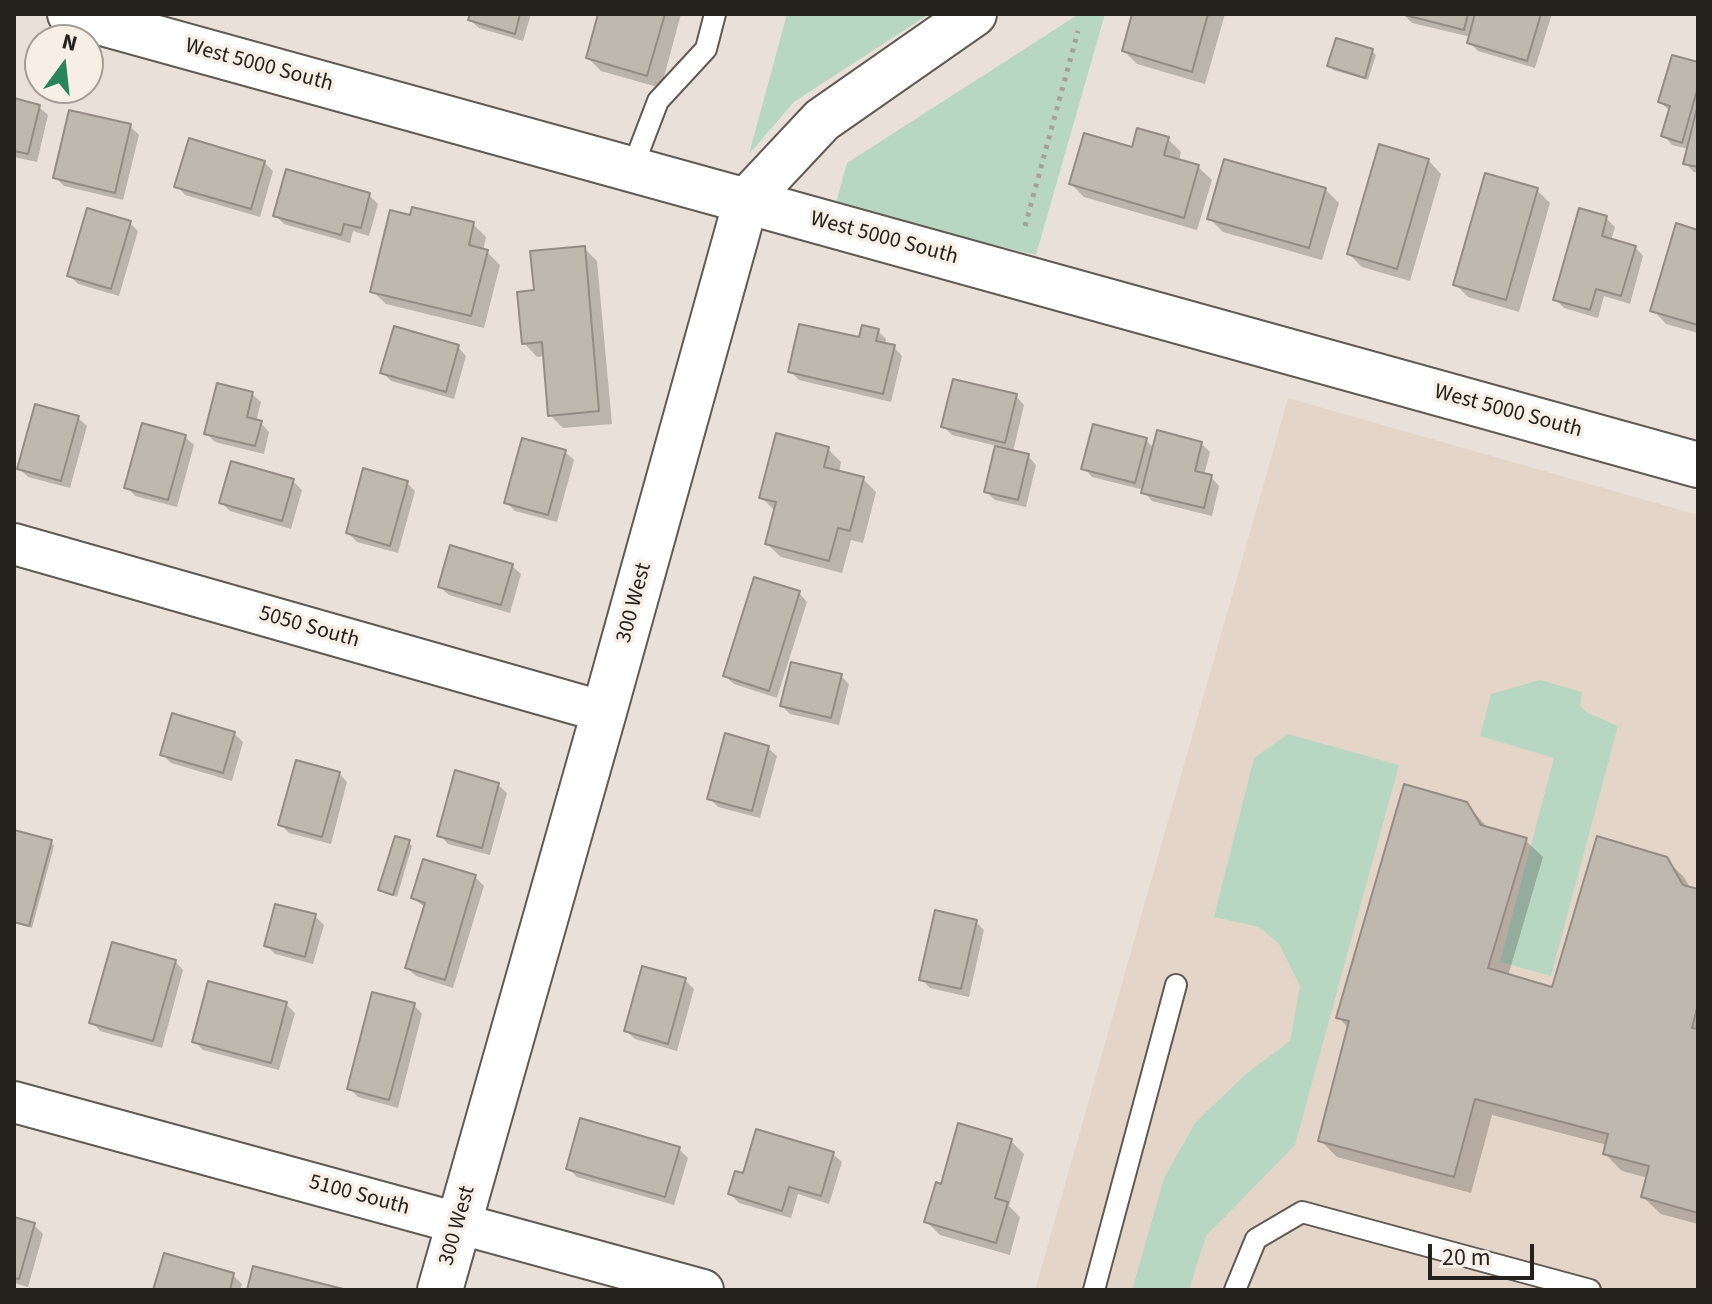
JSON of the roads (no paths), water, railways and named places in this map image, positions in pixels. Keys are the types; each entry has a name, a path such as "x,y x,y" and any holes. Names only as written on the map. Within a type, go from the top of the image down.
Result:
{"main road":[{"name":"West 5000 South","path":"70,14 1698,465"},
{"name":"300 West","path":"440,1290 746,201 822,120 974,14"}],"street":[{"name":"5050 South","path":"14,544 604,712"},
{"name":"5100 South","path":"14,1102 703,1290"}],"lane":[{"path":"632,169 658,101 706,49 715,14"},
{"path":"1094,1290 1176,985"},
{"path":"1235,1290 1256,1239 1302,1212 1590,1290"}]}
